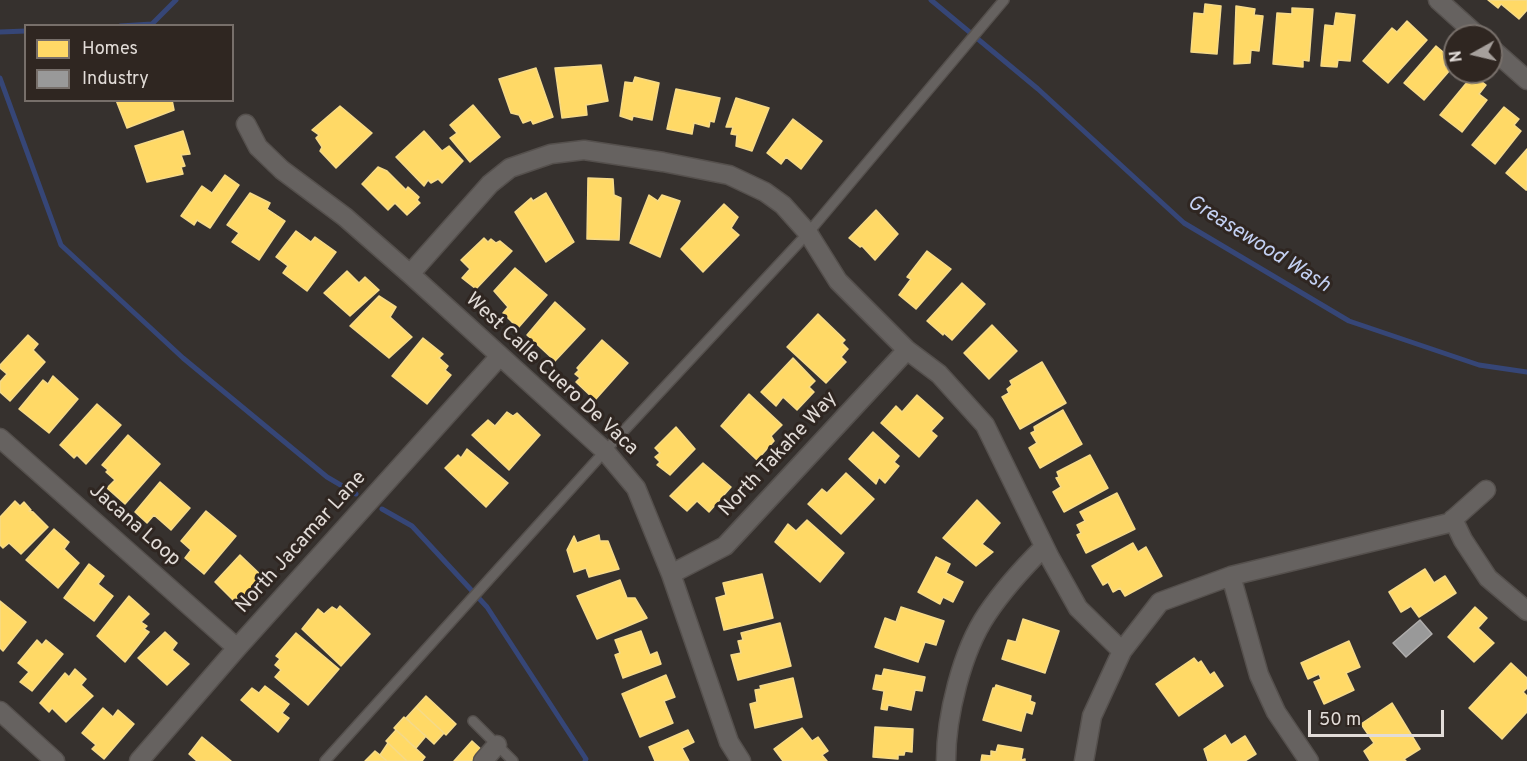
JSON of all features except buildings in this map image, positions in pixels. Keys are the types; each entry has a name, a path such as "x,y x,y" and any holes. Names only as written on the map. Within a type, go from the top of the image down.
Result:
{"street":[{"path":"1437,0 1464,24"},
{"path":"1503,59 1527,80"},
{"name":"West Calle Cuero De Vaca","path":"246,124 258,147 282,170 345,216 410,274 605,451 636,488 671,574 729,742 741,761"},
{"path":"410,274 490,184 510,168 551,154 584,150 729,176 765,192 783,204 808,233 838,281 907,350 939,374 985,426 1044,547 1078,608 1122,651"},
{"name":"North Takahe Way","path":"671,574 725,546 907,350"},
{"name":"North Jacamar Lane","path":"139,761 237,648 500,356"},
{"name":"Jacana Loop","path":"0,438 237,648"},
{"path":"1084,761 1092,716 1122,651 1160,602 1231,576 1449,523 1486,490"},
{"path":"1453,519 1463,540 1488,578 1527,611"},
{"path":"946,761 951,713 963,663 986,616 1019,572 1044,547"},
{"path":"1231,576 1259,675 1276,712 1309,761"},
{"path":"0,711 55,761"},
{"path":"483,761 497,745"}],"lane":[{"path":"325,761 605,451 808,233 1004,0"},
{"path":"473,722 513,761"}],"waterway":[{"name":"Greasewood Wash","path":"152,24 176,0"},
{"name":"Greasewood Wash","path":"931,0 1038,89 1184,223 1349,321 1479,365 1527,372"},
{"name":"Greasewood Wash","path":"0,32 24,31"},
{"path":"0,78 61,245 183,358 327,477 356,494"},
{"path":"382,509 412,526 487,607 586,759 585,761"}]}
